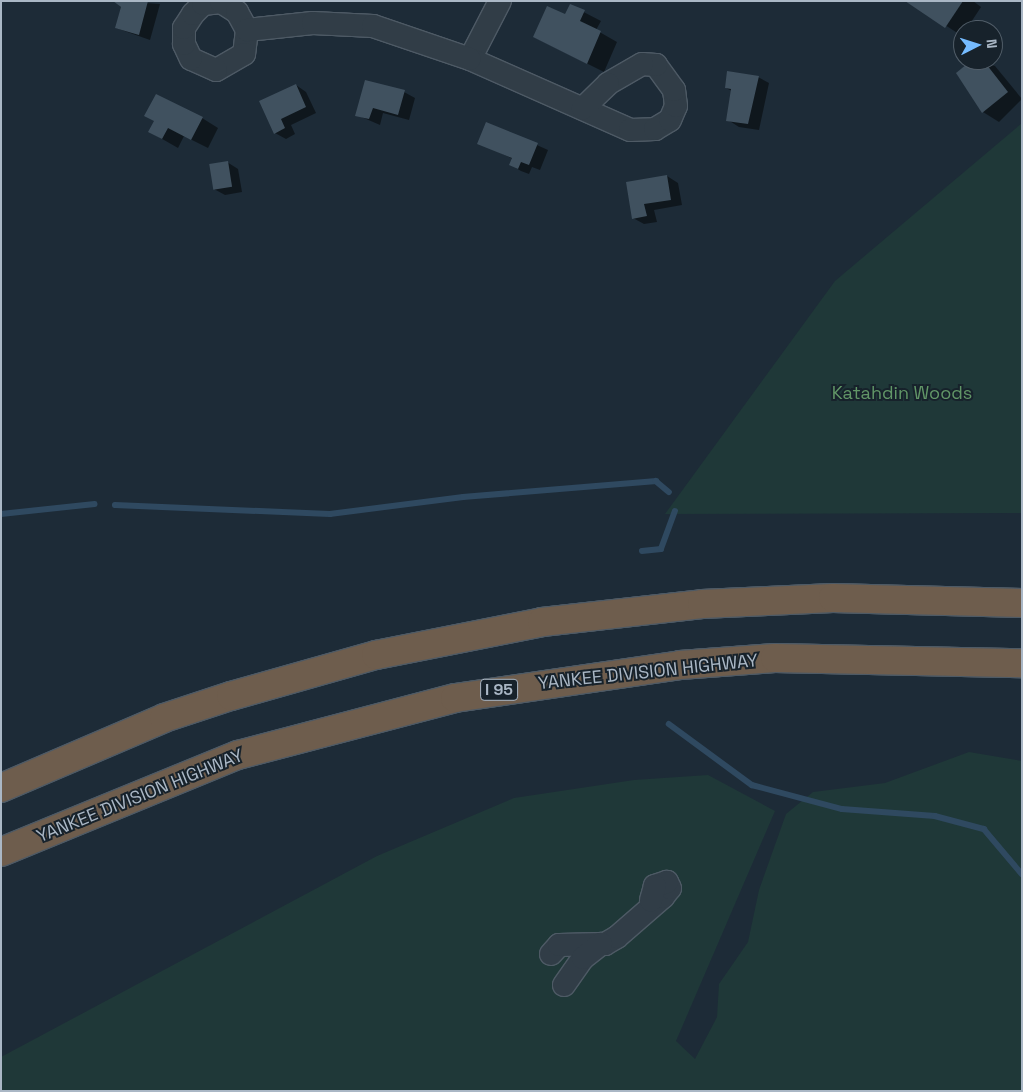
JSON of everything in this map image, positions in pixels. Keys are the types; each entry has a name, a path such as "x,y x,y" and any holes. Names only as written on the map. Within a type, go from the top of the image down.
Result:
{"highway":[{"path":"1,788 164,718 230,696 376,656 533,623 702,604 832,598 1022,603"},
{"name":"YANKEE DIVISION HIGHWAY","path":"1,852 238,755 455,698 670,666 775,658 1022,662"}],"street":[{"path":"470,59 500,1"},
{"path":"247,30 313,23 373,26 470,59 583,108"},
{"path":"564,985 583,958 601,944 617,937 663,897 670,888 666,882 655,886 651,900"},
{"path":"551,954 559,945 601,944"}],"green space":[{"name":"Katahdin Woods","path":"1022,123 1022,513 665,514 835,281"},
{"path":"969,752 1022,761 1022,1091 1,1091 1,1057 377,856 514,798 634,780 708,775 775,811 676,1041 695,1059 717,1017 719,984 748,942 759,890 786,814 813,792 885,783"}],"building":[{"path":"113,1 148,1 139,35 115,28 121,7"},
{"path":"905,1 963,1 945,28"},
{"path":"570,4 585,10 580,21 601,31 587,64 533,37 547,6 565,14"},
{"path":"960,70 991,70 1008,92 982,113 956,73"},
{"path":"727,71 759,76 748,124 726,121 731,89 725,88"},
{"path":"365,80 405,90 398,115 373,108 369,119 355,116"},
{"path":"296,84 306,107 281,119 285,128 274,134 259,101"},
{"path":"156,94 203,117 191,140 168,128 162,139 148,132 154,121 144,116"},
{"path":"486,122 538,143 529,165 521,162 518,169 509,165 512,158 477,144"},
{"path":"228,161 232,187 213,190 209,164"},
{"path":"667,175 671,200 644,204 647,216 632,219 626,182"}],"waterway":[{"path":"115,505 330,514 463,497 656,481 669,492"},
{"path":"1,514 94,504"},
{"path":"642,551 661,549 675,511"},
{"path":"669,724 752,785 842,809 935,816 984,829 1022,874"}]}
